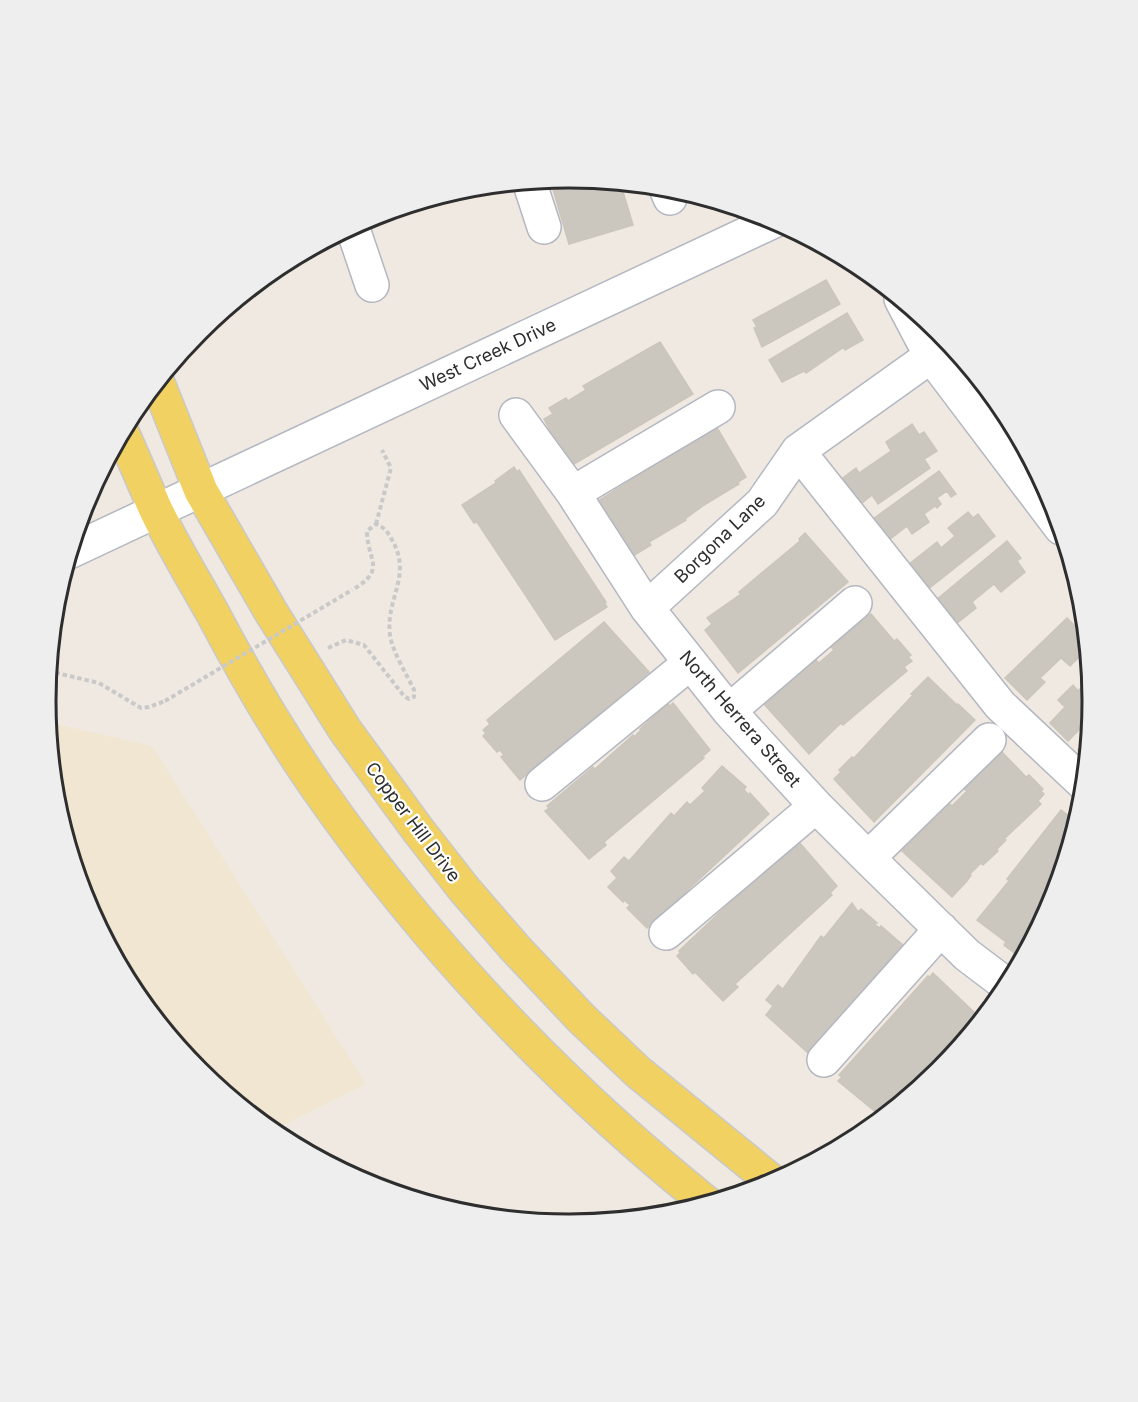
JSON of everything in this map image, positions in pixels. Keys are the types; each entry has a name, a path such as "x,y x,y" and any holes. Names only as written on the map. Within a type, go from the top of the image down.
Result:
{"main road":[{"name":"Copper Hill Drive","path":"161,390 201,491 271,612 345,730 418,830 464,889 590,1027 638,1072 766,1175"},
{"path":"126,441 156,510 244,673 318,789 402,899 473,983 550,1065 662,1167 700,1198"}],"street":[{"path":"532,189 544,227"},
{"name":"West Creek Drive","path":"80,547 763,226"},
{"path":"355,234 372,285"},
{"path":"912,318 932,356 1043,504"},
{"name":"Borgona Lane","path":"647,608 762,503 798,451 932,356"},
{"path":"573,493 718,407"},
{"name":"North Herrera Street","path":"516,415 573,493 647,608 729,711 816,806 868,858 967,955 1000,980"},
{"path":"798,451 1000,705 1077,777"},
{"path":"729,711 855,603"},
{"path":"542,784 690,663"},
{"path":"868,858 989,740"},
{"path":"666,933 816,806"},
{"path":"824,1060 941,929"}],"path":[{"path":"57,673 99,683 141,708 149,707 165,701 352,590 370,577 373,568 367,531 376,524 391,468 382,450"},
{"path":"327,648 346,640 364,645 404,696 409,699 414,697 414,690 390,638 389,626 401,569 400,559 388,532 376,524"}],"shaded area":[{"path":"57,724 152,746 366,1084 281,1126 230,1087 183,1040 162,1014 124,958 95,898 73,834 65,801"}],"building":[{"path":"553,188 623,191 633,225 569,244"},
{"path":"826,280 840,304 762,347 753,320"},
{"path":"847,313 863,340 845,350 844,347 806,373 804,371 782,382 769,360"},
{"path":"660,342 693,394 569,467 544,419 553,414 549,408 566,398 568,401 586,390 583,386"},
{"path":"912,424 919,435 924,432 937,451 924,459 930,468 878,504 872,495 861,504 843,478 856,468 859,473 891,451 886,442"},
{"path":"716,426 746,477 686,520 649,542 651,545 633,556 595,503"},
{"path":"514,467 517,472 519,470 606,602 604,602 607,607 555,640 477,522 474,523 462,505 496,483 495,481"},
{"path":"939,471 956,494 951,497 947,491 937,498 941,504 924,514 929,522 912,534 907,526 889,540 873,519"},
{"path":"968,512 973,518 978,514 995,536 927,590 908,565 937,542 941,548 955,536 948,528"},
{"path":"805,533 848,582 738,673 705,630 712,624 707,618 741,594 739,592 800,541 799,539"},
{"path":"1007,541 1021,558 1017,561 1025,572 1001,592 994,584 972,602 976,608 956,624 936,600"},
{"path":"871,614 894,641 897,639 911,655 908,657 912,661 904,667 907,671 843,725 841,723 809,754 763,703 815,659 819,663 834,650 831,647"},
{"path":"1067,618 1077,628 1080,656 1070,666 1061,658 1040,678 1045,682 1027,700 1005,678"},
{"path":"604,622 649,672 520,780 501,757 504,755 500,750 497,752 483,736 486,733 483,730 490,724 487,720"},
{"path":"928,677 975,720 874,822 834,779 841,772 839,770 852,757 854,758"},
{"path":"1073,685 1078,691 1082,687 1081,728 1068,741 1050,723 1065,707 1058,700"},
{"path":"673,703 710,750 702,757 704,758 604,842 606,845 589,859 545,811 549,808 547,806 593,767 595,769 633,735 634,737 668,704 670,706"},
{"path":"1001,751 1026,777 1029,775 1043,789 1041,791 1044,794 1038,801 1041,804 1004,839 1006,840 997,849 998,851 970,874 967,881 952,897 902,851 950,804 952,806 967,791 964,789"},
{"path":"722,766 746,787 744,790 749,795 750,793 769,814 647,928 627,908 630,905 624,900 623,902 608,887 617,878 611,871 624,857 629,861 671,813 674,816 687,802 690,805 705,791 702,788"},
{"path":"1061,810 1069,816 1043,898 1016,954 1004,945 1006,942 977,920 1009,881 1007,879"},
{"path":"799,842 837,886 830,893 832,895 735,984 738,987 723,1001 677,956 679,951 793,843 795,846"},
{"path":"852,903 858,912 861,909 877,923 874,924 880,928 881,926 904,946 808,1053 766,1015 773,1006 766,1000 778,985 783,989 821,936 824,938"},
{"path":"933,973 976,1014 932,1064 876,1112 838,1081 842,1077 839,1075 928,976 930,977"}]}
